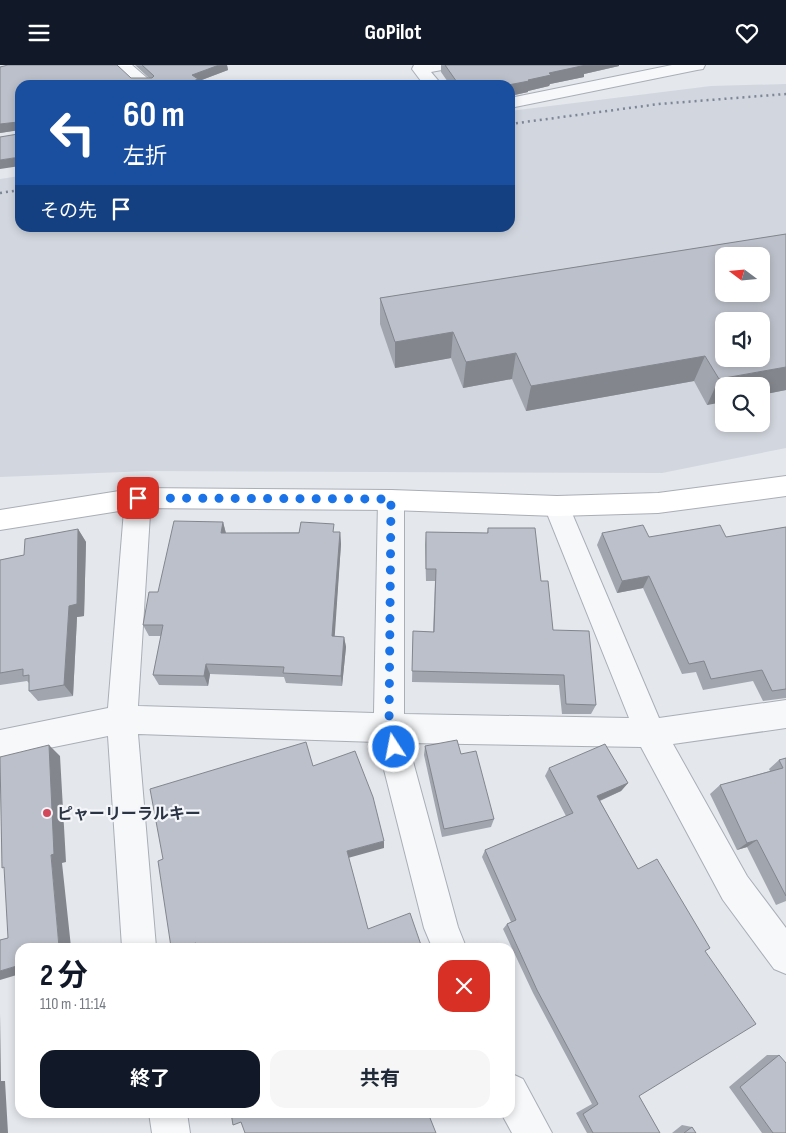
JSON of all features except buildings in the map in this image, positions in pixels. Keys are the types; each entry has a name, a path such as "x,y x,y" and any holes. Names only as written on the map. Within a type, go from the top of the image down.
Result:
{"street":[{"path":"122,65 141,80"},
{"path":"429,80 420,69 441,65"},
{"path":"515,102 697,65"},
{"path":"0,519 138,498 391,499 557,506 658,503 786,486"},
{"path":"138,498 122,719 139,943"},
{"path":"391,499 389,728 441,927 448,943"},
{"path":"557,506 650,733 735,888 786,957"},
{"path":"0,744 122,719 389,728 650,733 786,714"},
{"path":"515,1101 533,1133"},
{"path":"169,1118 171,1133"}],"shaded area":[{"path":"786,84 786,448 662,473 147,471 0,477 0,179 15,177 15,232 515,232 515,110 711,86"}],"railway":[{"path":"515,123 659,104 786,94"},
{"path":"0,193 15,191"}],"place":[{"name":"ピャーリーラルキー","path":"47,813"}],"route":[{"path":"138,498 391,499 389,728 394,747"}]}
